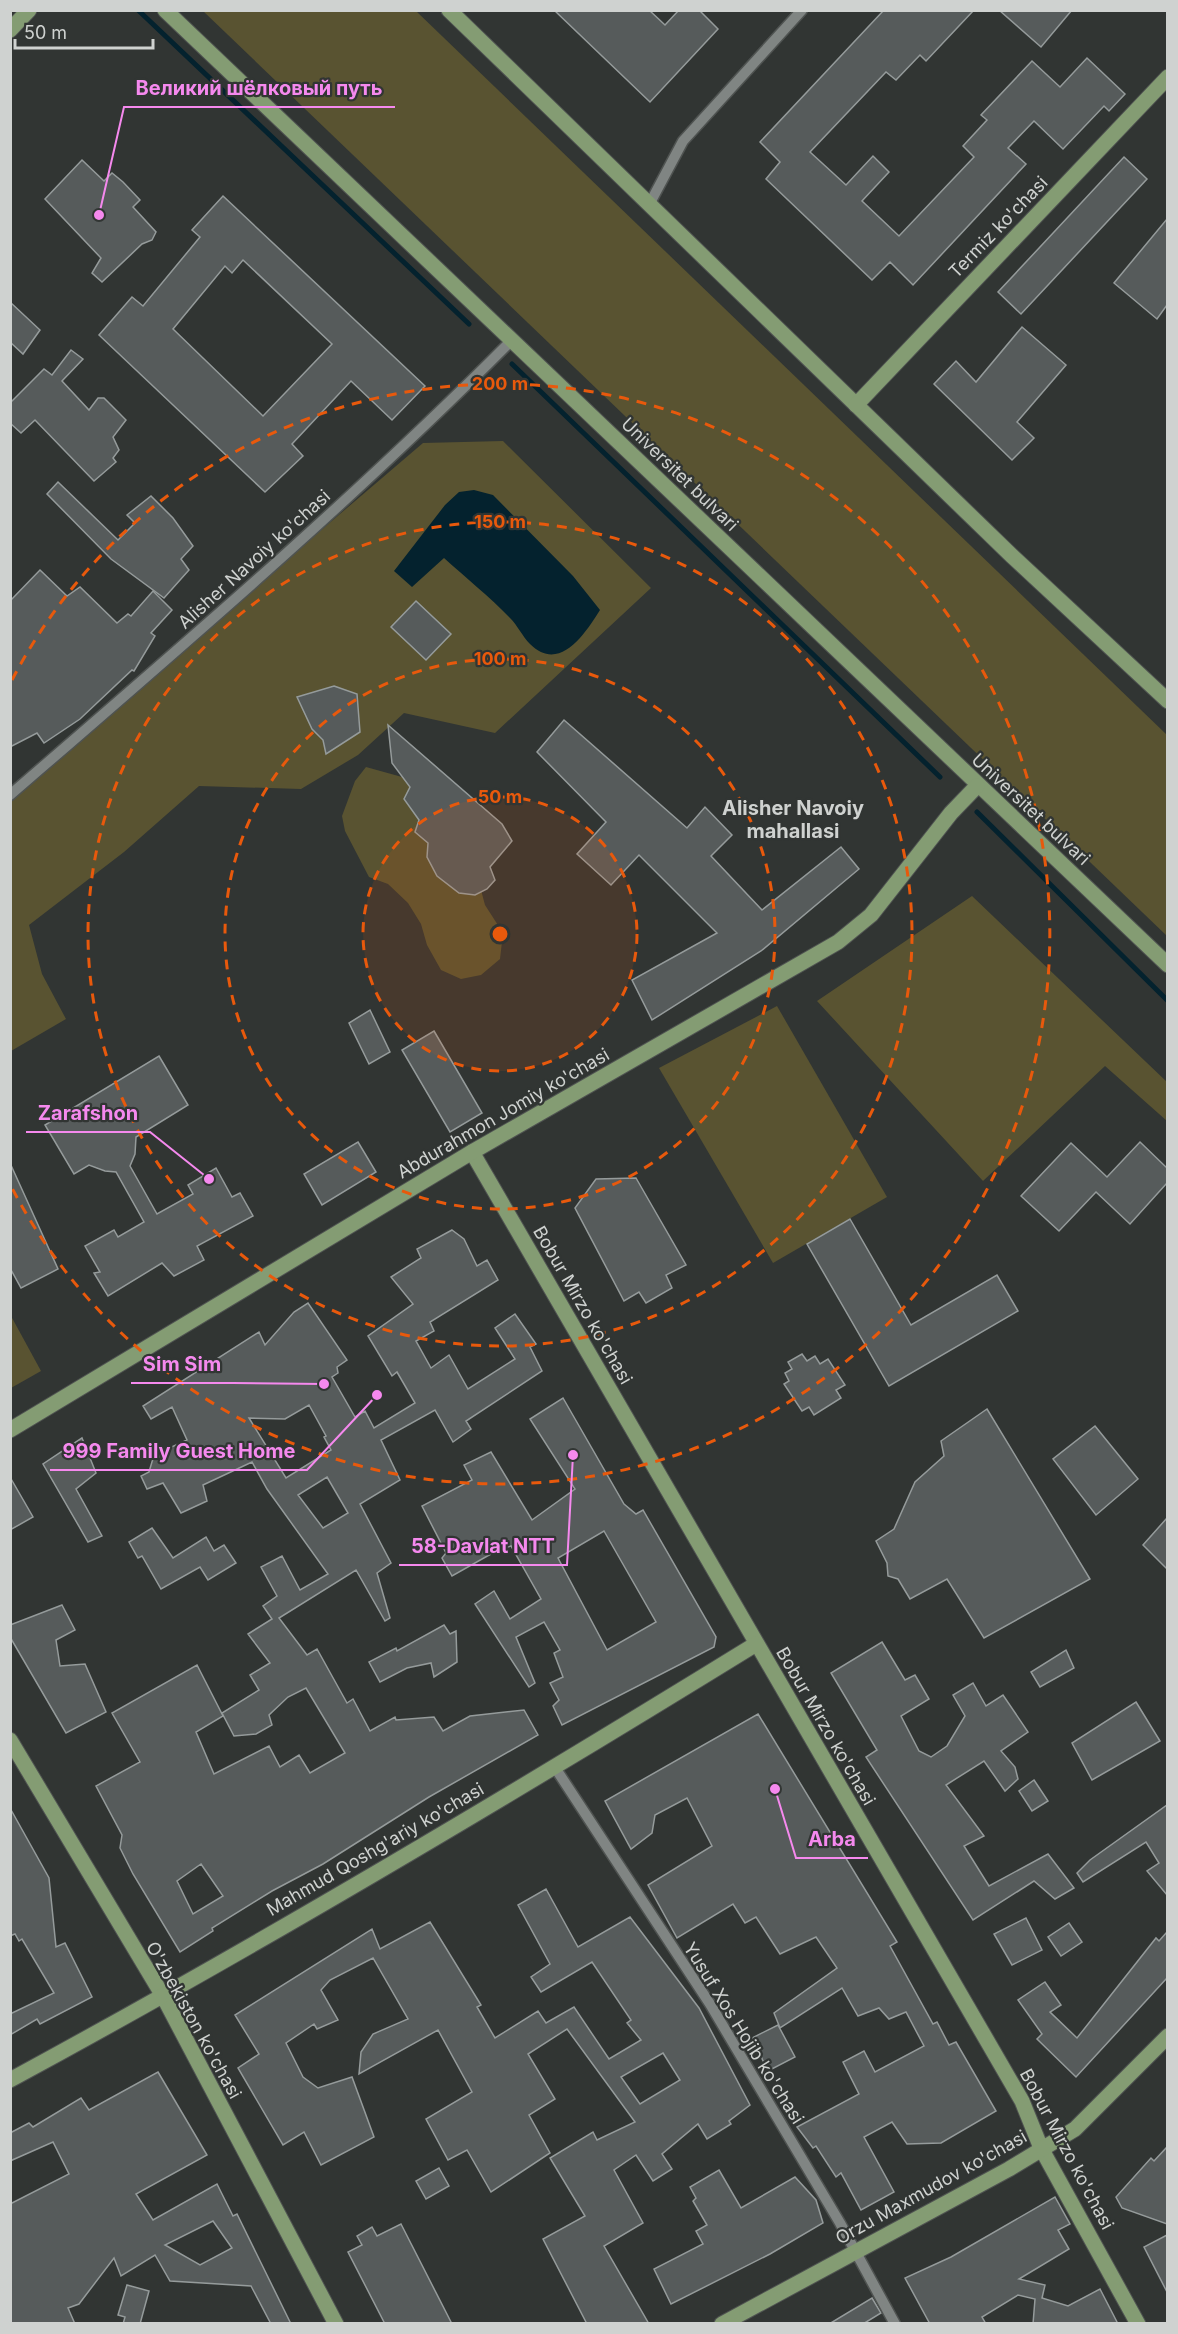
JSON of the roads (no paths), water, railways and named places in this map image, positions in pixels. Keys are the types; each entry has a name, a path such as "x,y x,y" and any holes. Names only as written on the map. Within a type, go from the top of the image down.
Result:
{"main road":[{"path":"10,30 29,10"},
{"name":"Universitet bulvari","path":"165,10 1167,965"},
{"path":"449,10 650,202 1012,556 1167,701"},
{"name":"Termiz ko'chasi","path":"856,405 1167,76"},
{"name":"Abdurahmon Jomiy ko'chasi","path":"10,1430 472,1152 838,942 871,915 951,813 977,786"},
{"name":"Bobur Mirzo ko'chasi","path":"472,1152 1022,2101 1041,2148 1138,2324"},
{"name":"Mahmud Qoshg'ariy ko'chasi","path":"10,2080 163,1996 554,1766 756,1644"},
{"name":"O'zbekiston ko'chasi","path":"10,1740 163,1996 336,2324"},
{"name":"Orzu Maxmudov ko'chasi","path":"722,2324 1009,2169 1075,2129 1167,2036"}],"street":[{"path":"650,202 683,141 802,10"},
{"name":"Alisher Navoiy ko'chasi","path":"10,795 217,616 453,399 512,340"},
{"name":"Yusuf Xos Hojib ko'chasi","path":"554,1766 710,2004 837,2217 895,2324"}],"water":[{"path":"474,490 493,495 573,576 600,610 571,647 552,654 541,652 530,644 502,610 444,558 412,587 394,571 445,505 459,492"}],"waterway":[{"path":"138,10 469,324"},
{"path":"512,364 940,777"},
{"path":"977,812 1168,1001"}],"place":[{"name":"Великий шёлковый путь","path":"99,215"},
{"name":"Zarafshon","path":"209,1179"},
{"name":"Sim Sim","path":"324,1384"},
{"name":"999 Family Guest Home","path":"377,1395"},
{"name":"58-Davlat NTT","path":"573,1455"},
{"name":"Arba","path":"775,1789"}],"district":[{"name":"Alisher Navoiy mahallasi","path":"793,820"}]}
